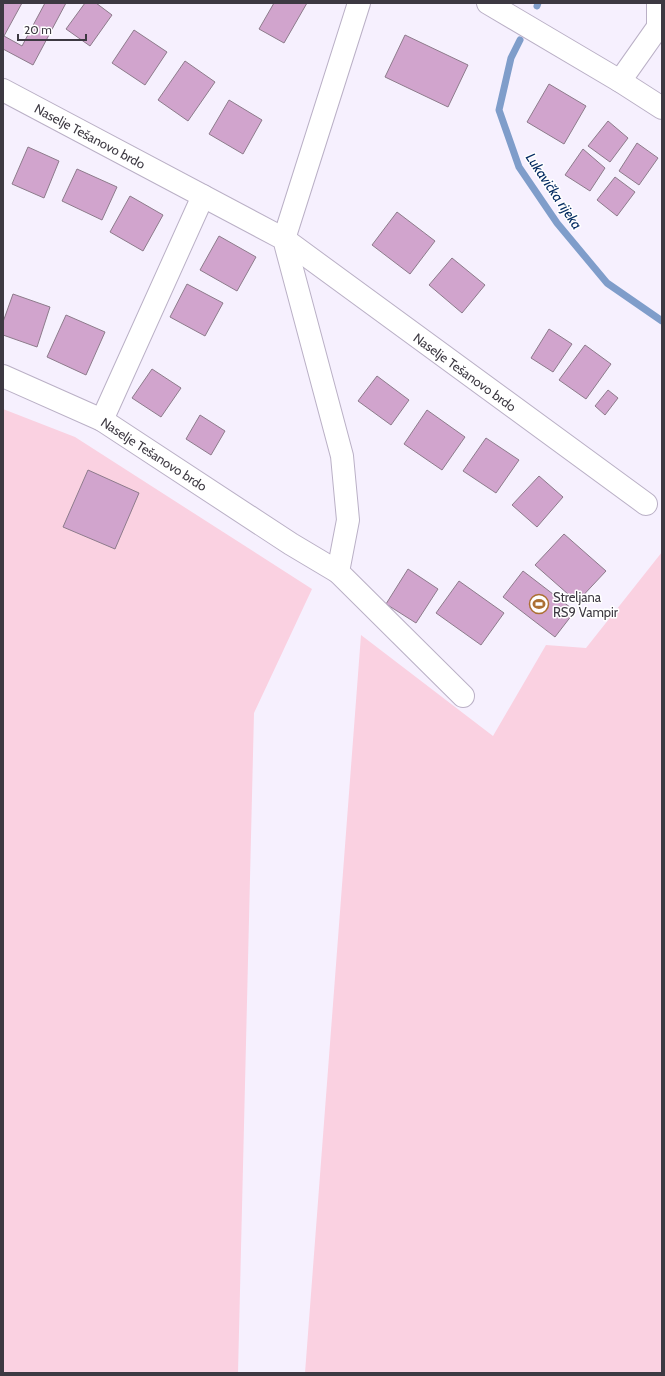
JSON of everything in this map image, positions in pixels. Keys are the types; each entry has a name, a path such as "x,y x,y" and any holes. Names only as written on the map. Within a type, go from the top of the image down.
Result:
{"street":[{"path":"338,572 348,520 342,456 284,239 359,3"},
{"path":"488,3 620,81 662,108"},
{"path":"620,81 660,26 658,3"},
{"name":"Naselje Tešanovo brdo","path":"3,90 284,239 646,504"},
{"path":"102,420 203,196"},
{"name":"Naselje Tešanovo brdo","path":"3,376 102,420 338,572 464,696"}],"shaded area":[{"path":"3,409 75,437 312,589 254,713 238,1373 3,1373"},
{"path":"662,552 662,1373 305,1373 361,635 493,736 546,645 586,648"}],"building":[{"path":"3,3 22,3 4,36 22,46 45,3 66,3 33,65 3,49"},
{"path":"85,3 96,3 112,15 90,46 66,29"},
{"path":"274,3 307,3 284,43 259,29"},
{"path":"134,30 167,52 145,85 112,63"},
{"path":"405,35 468,65 448,107 385,77"},
{"path":"185,61 215,82 188,121 158,100"},
{"path":"549,84 586,106 564,144 527,122"},
{"path":"229,100 262,120 243,154 209,134"},
{"path":"608,121 628,138 610,162 588,146"},
{"path":"637,143 658,158 639,185 619,171"},
{"path":"28,147 59,161 44,198 12,184"},
{"path":"583,149 605,168 590,191 565,175"},
{"path":"77,169 117,187 102,220 62,201"},
{"path":"615,177 635,192 617,216 597,200"},
{"path":"130,196 163,215 143,251 110,232"},
{"path":"397,212 435,241 410,274 372,245"},
{"path":"219,236 256,257 237,291 200,270"},
{"path":"452,258 485,285 462,313 429,285"},
{"path":"187,284 223,303 205,336 170,317"},
{"path":"13,294 50,307 37,347 3,335 3,322"},
{"path":"66,315 105,332 86,375 47,357"},
{"path":"549,329 572,344 553,372 531,358"},
{"path":"585,345 611,364 586,399 559,380"},
{"path":"152,369 181,388 161,417 132,398"},
{"path":"377,376 409,400 391,425 358,401"},
{"path":"608,390 618,398 605,415 595,406"},
{"path":"427,410 465,437 442,470 404,444"},
{"path":"200,415 225,431 211,455 186,439"},
{"path":"486,438 519,460 496,493 463,471"},
{"path":"88,470 139,493 115,549 63,527"},
{"path":"539,476 563,497 537,527 512,505"},
{"path":"564,534 606,571 577,602 535,565"},
{"path":"408,569 438,589 416,623 386,604"},
{"name":"Streljana RS9 Vampir","path":"523,571 575,611 555,637 503,597"},
{"path":"459,581 504,613 481,645 436,613"}],"waterway":[{"name":"Lukavička rijeka","path":"520,40 511,58 499,110 519,167 557,223 607,283 662,321"}],"place":[{"name":"Streljana RS9 Vampir","path":"539,604"}]}
